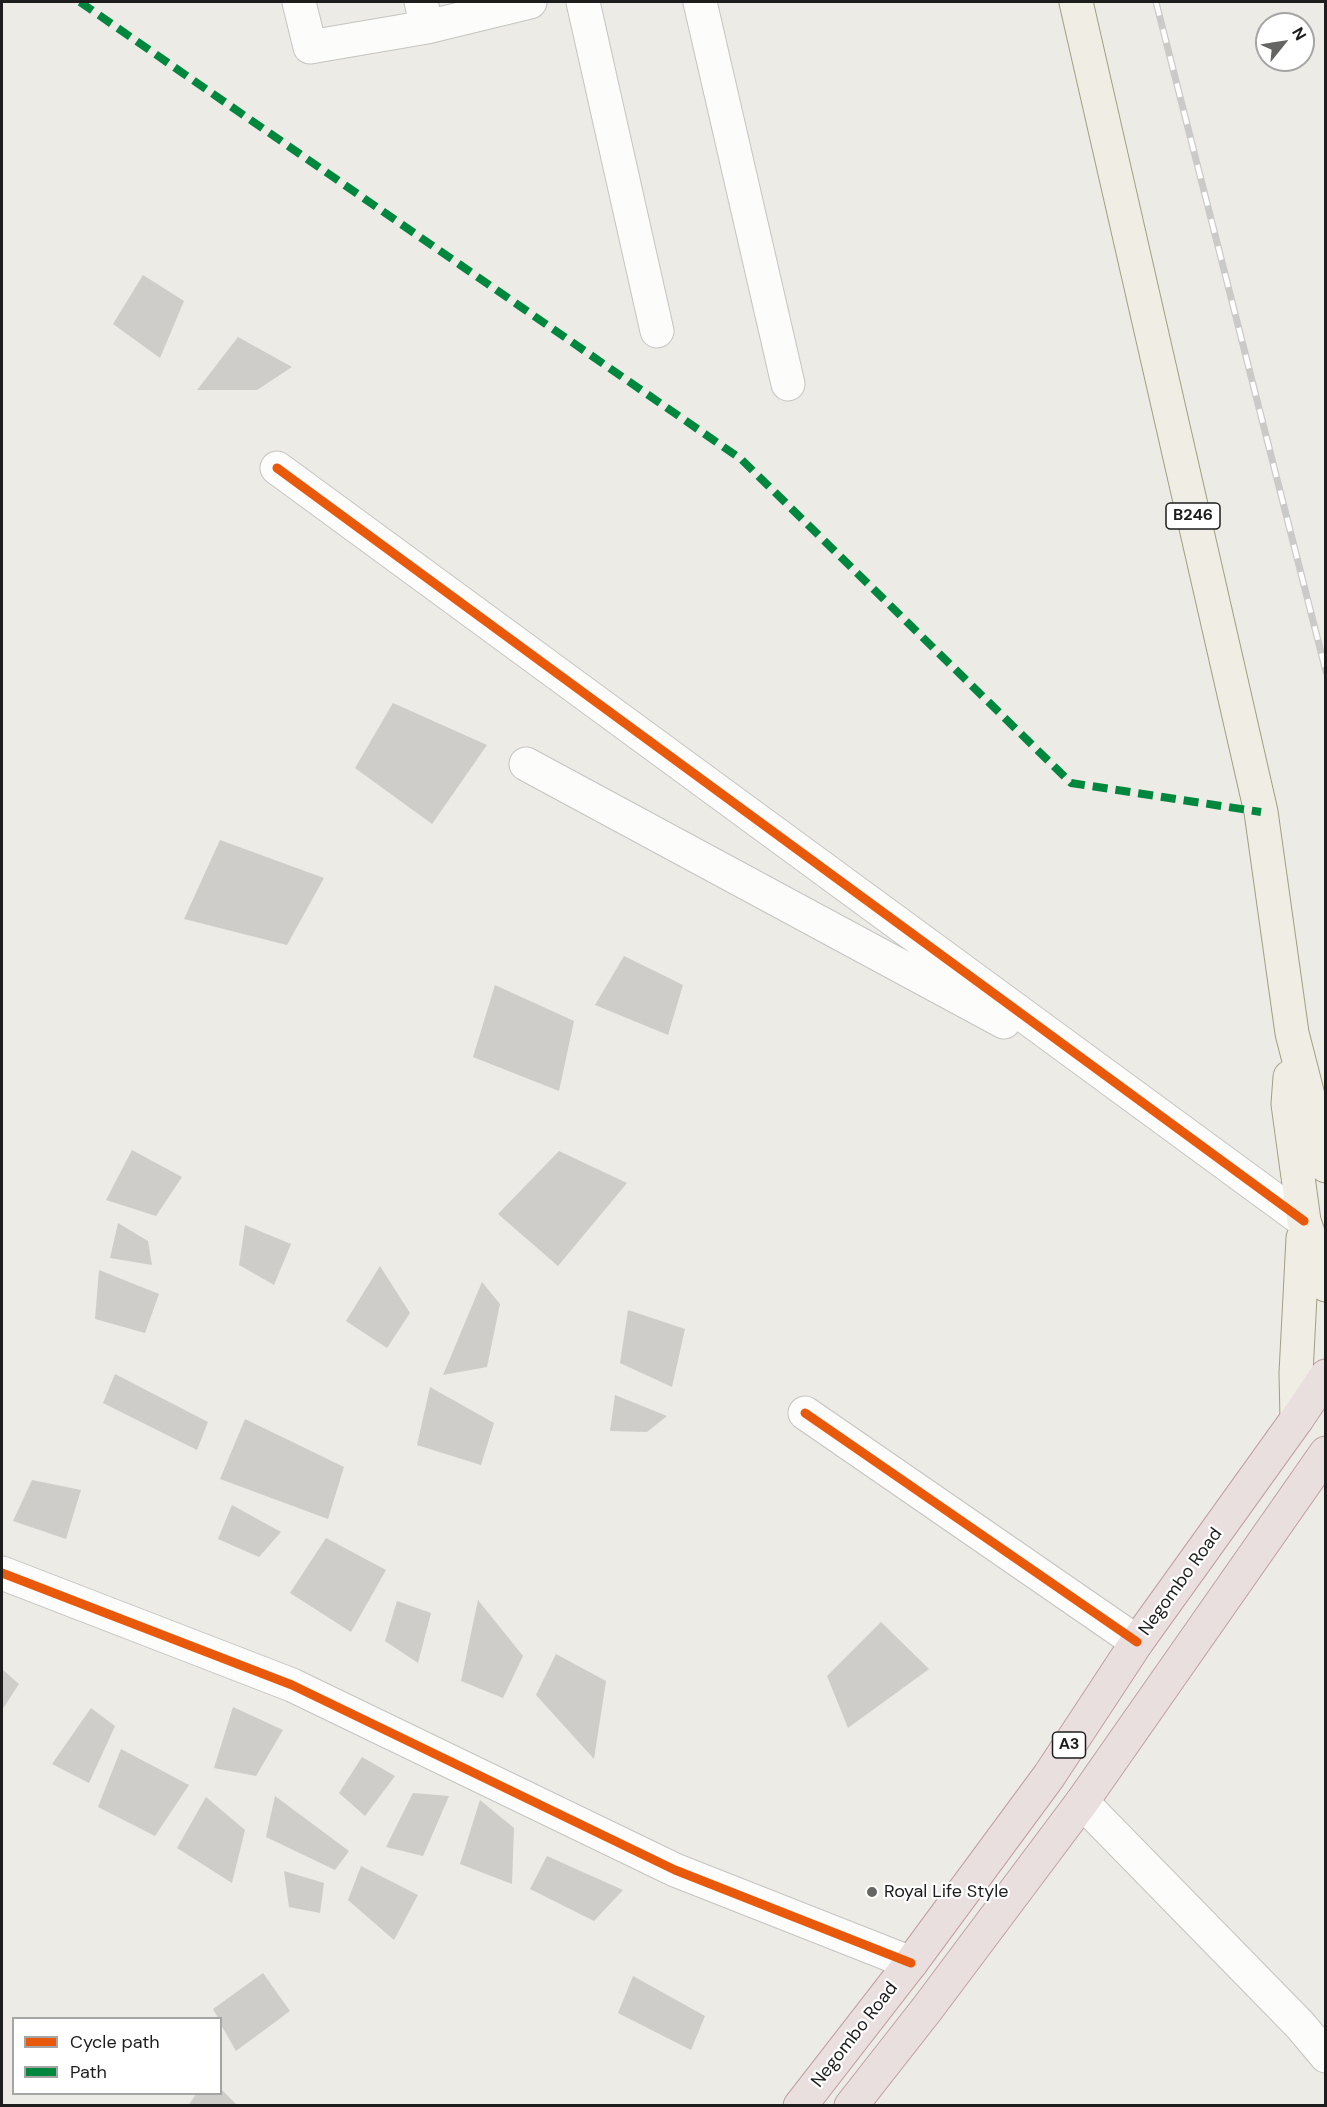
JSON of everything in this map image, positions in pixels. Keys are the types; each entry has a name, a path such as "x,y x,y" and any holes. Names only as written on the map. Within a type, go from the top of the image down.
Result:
{"highway":[{"name":"Negombo Road","path":"800,2106 911,1963 1049,1776 1137,1642 1326,1376"},
{"name":"A3","path":"851,2106 927,2009 1082,1802 1326,1453"}],"main road":[{"name":"B246","path":"1076,2 1261,812 1292,1033 1326,1166"},
{"name":"B246","path":"1292,1033 1288,1104 1304,1221 1326,1285"},
{"path":"1297,1419 1296,1374 1304,1221"}],"street":[{"path":"300,2 310,47 424,14 530,2"},
{"path":"583,2 657,331"},
{"path":"700,2 788,384"},
{"path":"276,468 1304,1221"},
{"path":"526,764 1114,1082"},
{"path":"805,1413 1137,1642"},
{"path":"2,1573 292,1685 675,1870 911,1963"},
{"path":"1082,1802 1300,2025 1326,2056"}],"building":[{"path":"143,275 184,301 160,358 113,324"},
{"path":"238,337 292,367 257,390 197,390"},
{"path":"393,703 487,745 432,824 355,768"},
{"path":"220,840 324,878 287,945 184,919"},
{"path":"624,956 683,985 668,1035 595,1005"},
{"path":"495,985 574,1021 559,1091 473,1057"},
{"path":"132,1150 182,1177 156,1216 106,1200"},
{"path":"559,1151 627,1183 558,1266 498,1214"},
{"path":"118,1223 148,1241 152,1265 110,1258"},
{"path":"245,1225 291,1244 274,1285 239,1265"},
{"path":"380,1266 410,1313 387,1348 346,1321"},
{"path":"99,1270 159,1294 145,1333 95,1319"},
{"path":"482,1282 500,1304 487,1367 443,1375"},
{"path":"628,1310 685,1329 672,1387 620,1363"},
{"path":"115,1374 208,1422 197,1450 103,1403"},
{"path":"430,1387 494,1423 481,1465 417,1445"},
{"path":"615,1395 667,1416 647,1432 610,1431"},
{"path":"245,1419 344,1467 328,1519 220,1479"},
{"path":"32,1480 81,1490 66,1539 13,1521"},
{"path":"232,1505 281,1532 259,1557 218,1539"},
{"path":"326,1538 386,1570 351,1632 290,1593"},
{"path":"478,1600 523,1656 503,1698 461,1681"},
{"path":"397,1601 431,1613 418,1663 385,1641"},
{"path":"881,1622 929,1669 848,1728 827,1676"},
{"path":"556,1654 606,1681 594,1759 536,1695"},
{"path":"2,1669 19,1684 2,1710"},
{"path":"233,1707 283,1730 256,1776 214,1768"},
{"path":"91,1708 115,1726 89,1783 52,1764"},
{"path":"121,1749 189,1785 155,1836 98,1807"},
{"path":"362,1757 395,1776 365,1816 339,1793"},
{"path":"413,1793 449,1796 423,1856 386,1847"},
{"path":"275,1796 349,1851 335,1870 266,1837"},
{"path":"206,1797 245,1830 232,1883 177,1848"},
{"path":"480,1800 514,1828 512,1884 460,1864"},
{"path":"547,1856 623,1890 594,1921 530,1889"},
{"path":"361,1866 418,1895 394,1940 348,1900"},
{"path":"284,1871 324,1883 320,1913 289,1907"},
{"path":"263,1973 290,2011 236,2051 222,2026 222,2017 217,2017 213,2009"},
{"path":"633,1976 705,2016 691,2050 618,2013"},
{"path":"222,2090 238,2106 188,2106 195,2095 222,2095"}],"railway":[{"path":"1156,2 1326,672"}],"marked path":[{"path":"80,2 741,459 1071,783 1261,812"}],"cycle path":[{"path":"277,468 1304,1221"},
{"path":"805,1413 1137,1642"},
{"path":"2,1573 292,1685 675,1870 911,1963"}],"place":[{"name":"Royal Life Style","path":"872,1892"}]}
